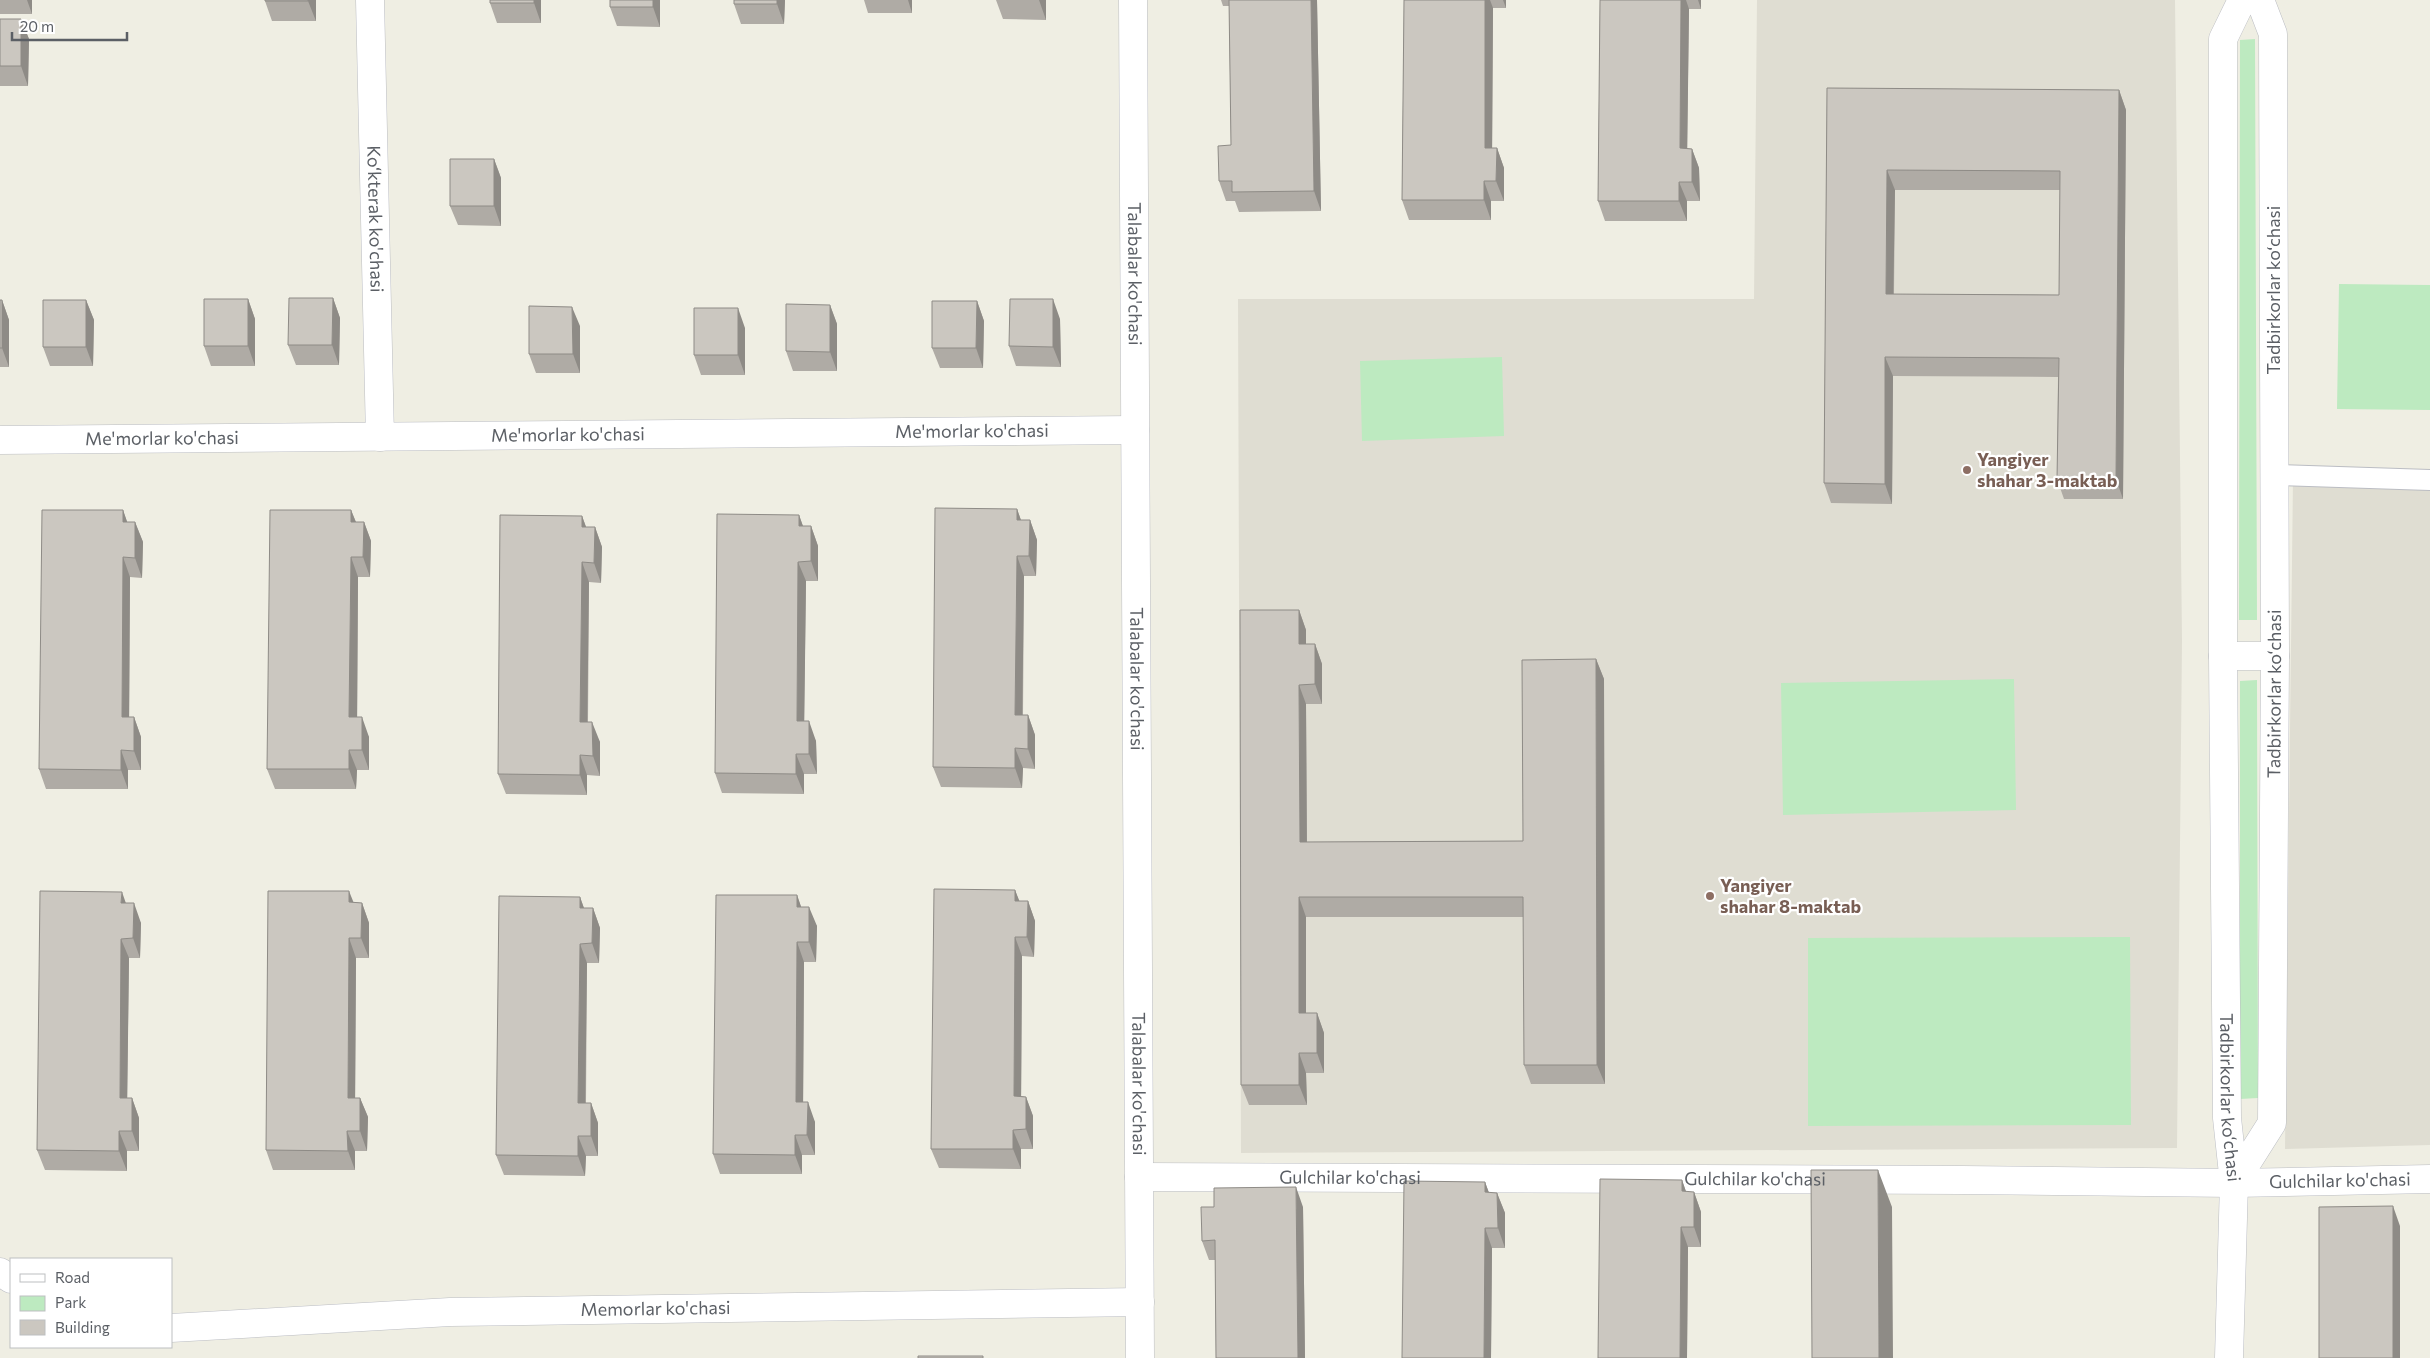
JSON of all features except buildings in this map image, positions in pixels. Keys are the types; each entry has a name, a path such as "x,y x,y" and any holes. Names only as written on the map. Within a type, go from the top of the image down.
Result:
{"street":[{"name":"Ko‘kterak ko'chasi","path":"370,0 380,436"},
{"name":"Talabalar ko'chasi","path":"1133,0 1140,1358"},
{"name":"Tadbirkorlar ko‘chasi","path":"2234,1183 2227,1118 2223,656 2223,39 2242,0"},
{"name":"Tadbirkorlar ko‘chasi","path":"2234,1183 2272,1123 2275,656 2273,34 2260,0"},
{"name":"Me'morlar ko'chasi","path":"0,440 1135,430"},
{"path":"2223,656 2275,656"},
{"name":"Gulchilar ko'chasi","path":"1139,1177 1962,1180 2234,1183 2430,1179"},
{"path":"2229,1358 2234,1183"},
{"name":"Memorlar ko'chasi","path":"172,1328 450,1312 1140,1302"}],"lane":[{"path":"2275,475 2430,480"}],"shaded area":[{"name":"Yangiyer shahar 8-maktab","path":"1757,0 2175,0 2182,641 2177,1148 1241,1153 1238,299 1754,299"},
{"path":"2293,479 2430,481 2430,1145 2285,1149"}],"green space":[{"path":"2255,39 2257,620 2239,620 2240,40"},
{"path":"2339,284 2430,285 2430,410 2337,409"},
{"path":"1502,357 1504,436 1362,441 1360,361"},
{"path":"2014,679 2016,810 1783,815 1781,683"},
{"path":"2257,680 2258,1098 2240,1099 2240,681"},
{"path":"2130,937 2131,1125 1808,1126 1808,938"}],"place":[{"name":"Yangiyer shahar 3-maktab","path":"1967,470"},
{"name":"Yangiyer shahar 8-maktab","path":"1710,896"}]}
